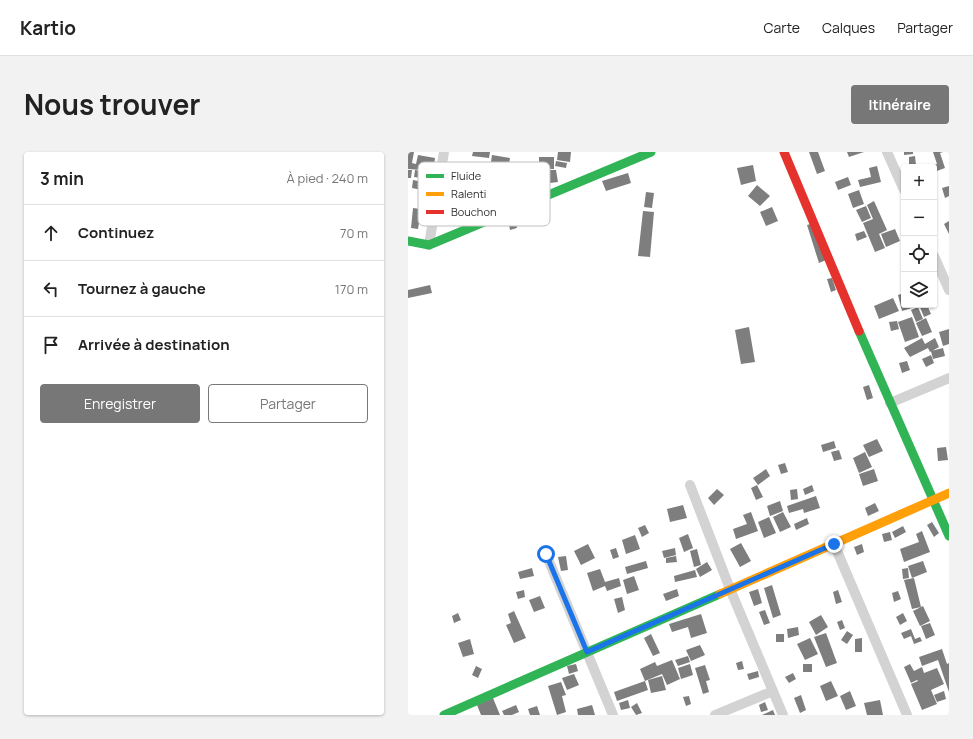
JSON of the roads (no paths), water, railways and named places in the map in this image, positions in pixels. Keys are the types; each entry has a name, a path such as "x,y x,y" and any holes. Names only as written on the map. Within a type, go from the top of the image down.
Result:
{"street":[{"path":"442,162 444,152"},
{"path":"550,194 651,152"},
{"path":"784,152 849,309 949,536"},
{"path":"887,152 901,183"},
{"path":"428,244 431,226"},
{"path":"408,241 428,244 472,226"},
{"path":"937,263 949,290"},
{"path":"890,403 949,378"},
{"path":"690,484 730,589 783,715"},
{"path":"444,715 465,711 587,652 949,493"},
{"path":"834,544 906,715"},
{"path":"546,554 613,715"},
{"path":"715,715 773,691"}]}
